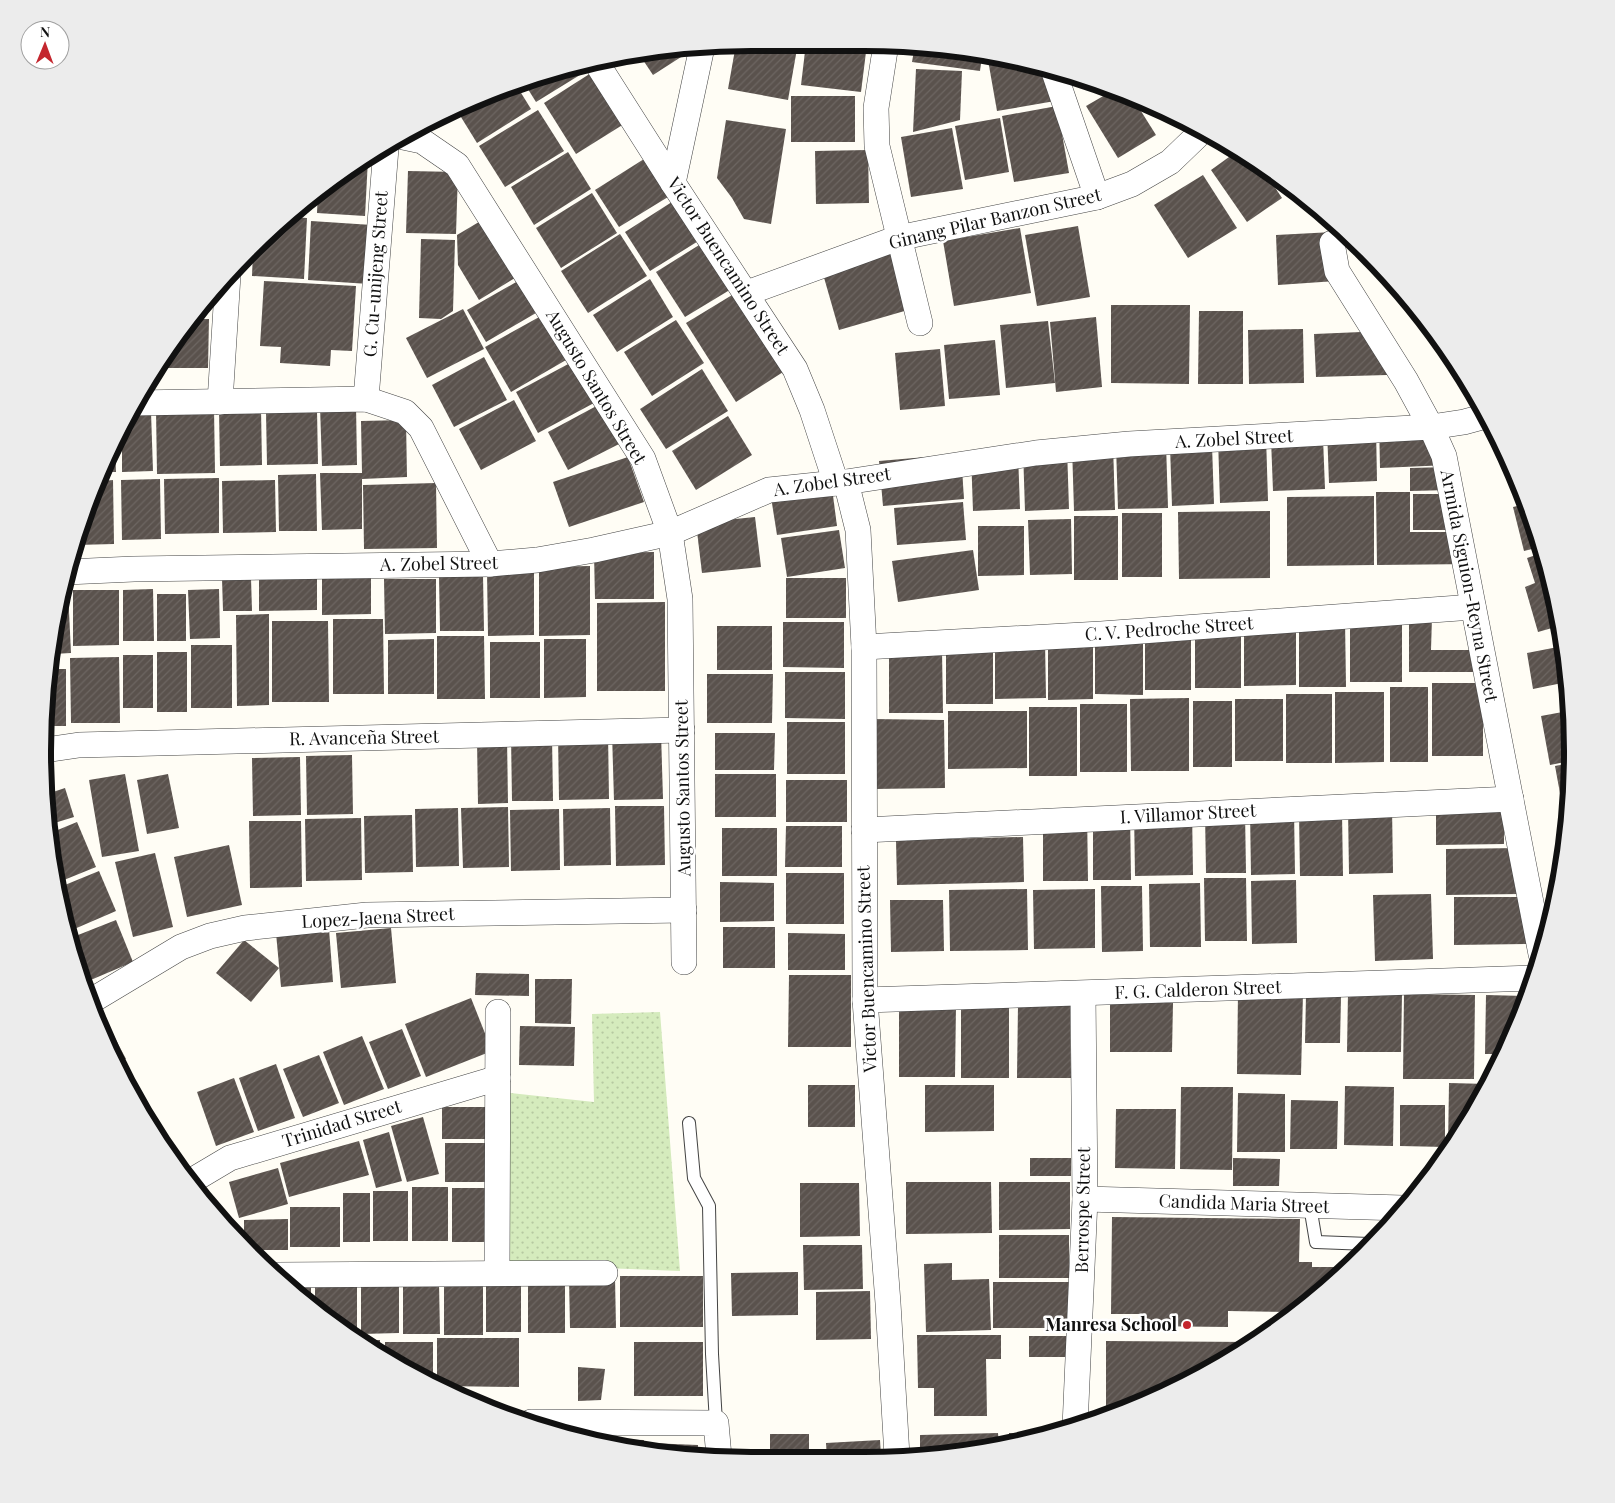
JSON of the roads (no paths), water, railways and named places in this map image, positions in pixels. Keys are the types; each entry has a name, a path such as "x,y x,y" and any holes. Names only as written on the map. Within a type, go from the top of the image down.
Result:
{"street":[{"path":"885,52 876,108 877,146 920,323"},
{"path":"673,184 701,53"},
{"name":"Victor Buencamino Street","path":"600,68 673,184 747,293 795,369 841,482 858,530 864,647 865,1000 888,1303 897,1451"},
{"path":"1057,79 1097,197"},
{"name":"Ginang Pilar Banzon Street","path":"747,293 898,238 1097,197 1132,184 1170,162 1197,136"},
{"name":"Augusto Santos Street","path":"412,139 422,141 458,165 643,459 670,533 680,600 684,962"},
{"name":"G. Cu-unijeng Street","path":"366,399 385,155"},
{"name":"Armida Siguion-Reyna Street","path":"1332,243 1338,271 1406,381 1432,427 1444,456 1538,939"},
{"path":"220,402 227,288"},
{"path":"144,403 366,399 405,412 421,428 490,564"},
{"name":"A. Zobel Street","path":"75,572 134,569 490,564 537,560 594,550 670,533 769,490 841,482 1036,453 1120,445 1432,427 1479,418"},
{"name":"C. V. Pedroche Street","path":"864,647 1101,634 1473,607"},
{"name":"R. Avanceña Street","path":"51,749 79,745 682,730"},
{"name":"I. Villamor Street","path":"864,830 1511,799"},
{"name":"Lopez-Jaena Street","path":"96,998 181,947 210,936 245,928 367,915 684,910"},
{"name":"F. G. Calderon Street","path":"865,1000 1527,978"},
{"name":"Berrospe Street","path":"1075,1419 1085,1199 1083,994"},
{"path":"497,1274 498,1012"},
{"name":"Trinidad Street","path":"197,1179 230,1158 498,1078"},
{"name":"Candida Maria Street","path":"1085,1199 1394,1208"},
{"path":"287,1275 605,1273"},
{"path":"550,1422 716,1423 718,1451"}],"lane":[{"path":"689,1123 694,1178 709,1206 712,1354 716,1423"},
{"path":"1310,1206 1316,1242 1362,1244"}],"place":[{"name":"Manresa School","path":"1187,1325"}]}
